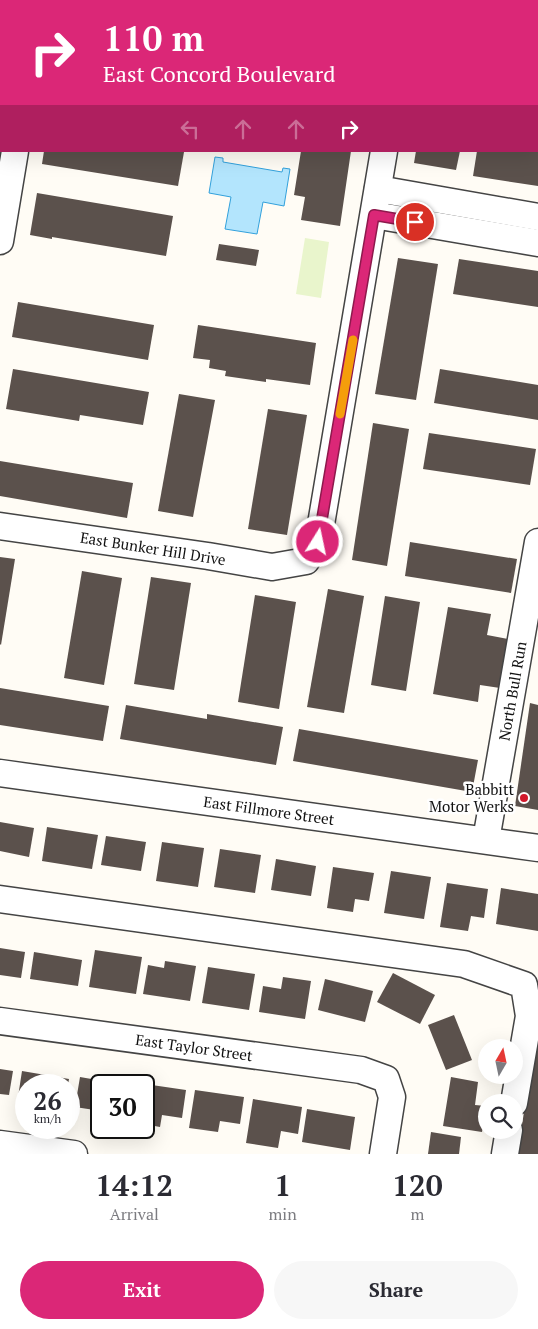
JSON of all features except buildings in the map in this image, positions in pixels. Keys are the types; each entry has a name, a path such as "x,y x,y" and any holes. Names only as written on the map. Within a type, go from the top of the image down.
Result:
{"street":[{"path":"0,241 15,152"},
{"path":"384,152 374,215 538,244"},
{"path":"378,189 538,217"},
{"name":"East Bunker Hill Drive","path":"0,526 272,567 306,561 318,542 374,215"},
{"name":"North Bull Run","path":"486,840 538,542"},
{"name":"East Fillmore Street","path":"0,773 538,848"},
{"path":"0,899 464,964 524,985 529,1016 516,1094"},
{"name":"East Taylor Street","path":"0,1021 361,1070 386,1079 392,1097 383,1154"},
{"path":"505,1154 508,1139"},
{"path":"0,1144 74,1154"}],"green space":[{"path":"305,238 329,242 321,298 296,294"}],"water":[{"path":"215,157 223,158 223,162 282,172 283,168 290,169 284,206 263,202 257,234 225,229 231,197 209,193"}],"slow traffic":[{"path":"340,414 353,340"}],"place":[{"name":"Babbitt Motor Werks","path":"524,798"}],"route":[{"path":"318,542 374,215 415,222"}]}
